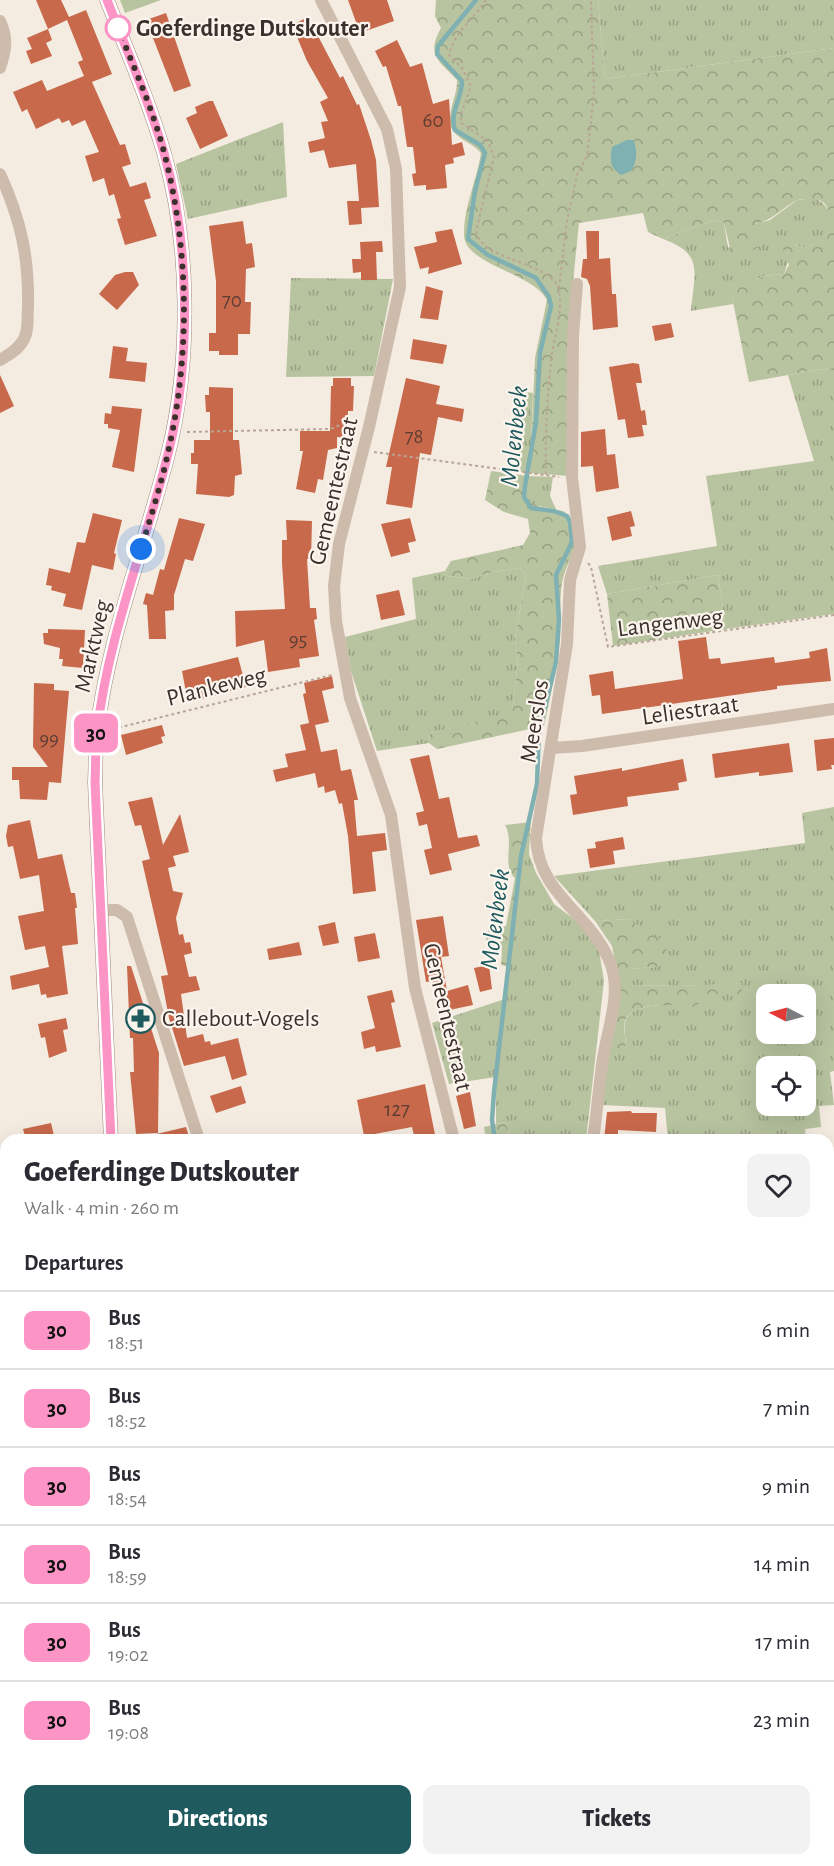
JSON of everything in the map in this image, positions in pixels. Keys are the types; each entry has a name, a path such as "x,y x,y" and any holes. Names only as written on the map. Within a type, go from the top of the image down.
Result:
{"street":[{"name":"Marktweg","path":"107,0 150,108 165,155 180,248 184,344 173,430 122,611 96,733 95,782 111,1134"},
{"name":"Gemeentestraat","path":"321,0 387,129 396,169 400,287 336,567 336,621 343,672 391,815 415,988 452,1134"},
{"path":"0,21 5,32 6,50 0,68"},
{"path":"0,174 13,203 28,267 27,328 24,339 10,355 0,360"},
{"name":"Meerslos","path":"577,284 573,335 572,477 580,536 579,553 572,568 567,596 567,644 552,723 551,748 536,838 537,856 552,887 593,929 610,961 614,976 613,1006 594,1134"},
{"name":"Leliestraat","path":"551,748 582,746 834,709"},
{"path":"101,910 117,910 127,917 197,1134"}],"path":[{"path":"486,0 475,17 459,31 449,55 462,68 471,86 460,115 461,123 488,141 494,157 476,231 478,241 554,280 559,288"},
{"path":"546,476 545,442 551,360 560,302 559,288 567,221 577,175 587,156 594,93 591,0"},
{"path":"173,430 330,429 343,424 369,427"},
{"path":"363,451 524,474 572,477"},
{"name":"Langenweg","path":"579,553 591,567 608,647 834,615"},
{"name":"Plankeweg","path":"96,733 343,672"}],"green space":[{"path":"120,0 161,0 125,13"},
{"path":"436,0 598,0 605,79 834,48 834,370 821,369 749,382 731,292 763,276 784,274 789,265 782,246 794,244 805,248 825,239 830,219 823,202 817,199 797,200 772,217 755,224 762,245 747,254 731,252 724,223 714,220 663,239 648,232 643,213 579,223 572,292 570,476 530,473 535,358 547,300 528,283 476,254 468,246 464,236 468,205 481,153 457,135 451,127 450,114 457,80 436,57 434,51 441,28 435,16"},
{"path":"598,0 834,0 834,48 605,79"},
{"path":"283,122 287,197 188,219 176,164"},
{"path":"815,198 829,211 830,221 825,240 805,248 794,244 784,274 763,276 732,292 733,304 691,311 695,275 691,258 686,251 663,239 714,220 724,223 728,248 755,224 770,220 797,200"},
{"path":"291,278 393,279 374,376 286,377"},
{"path":"821,369 834,370 834,614 726,629 718,575 607,594 598,566 717,546 706,476 814,461 788,375"},
{"path":"525,392 533,393 530,473 515,471"},
{"path":"491,471 528,476 526,499 539,507 563,511 575,527 574,547 562,583 560,639 553,683 544,726 437,749 429,743 430,733 512,713 518,661 515,639 526,575 520,568 492,572 471,579 447,576 445,571 451,561 523,545 530,533 528,519 504,512 485,500"},
{"path":"528,476 553,477 550,496 556,509 532,505 526,499"},
{"path":"520,568 526,575 515,639 518,661 512,714 430,733 429,743 377,751 351,671 345,637 416,619 412,578 445,571 447,576 471,579 492,572"},
{"path":"718,575 726,629 613,646 607,594"},
{"path":"834,807 834,1071 830,1072 834,1105 819,1106 821,1127 805,1129 805,1134 667,1134 665,1108 602,1105 609,1047 626,1048 625,1024 628,1016 645,1007 699,1006 697,994 742,994 742,984 629,985 630,969 656,967 629,919 595,921 554,876 805,843 802,813"},
{"path":"531,822 530,834 525,834 509,967 501,965 502,950 488,944 485,936 489,930 506,926 515,878 509,867 509,838 505,825"},
{"path":"525,833 530,834 529,854 536,873 554,904 579,923 598,944 604,981 587,1134 509,1134 506,1122 496,1124 496,1077 449,1084 432,1023 505,999"},
{"path":"629,919 661,940 670,956 656,967 631,969 630,985 680,986 742,983 742,994 698,994 699,1007 658,1005 637,1009 625,1021 626,1049 609,1047 616,967 612,946 595,921"},
{"path":"506,1122 509,1134 485,1134 484,1127"}],"water":[{"path":"627,140 633,140 635,144 636,160 631,171 621,175 611,163 612,147"}],"building":[{"path":"36,0 61,0 69,17 86,10 112,74 92,82 120,145 125,144 131,164 122,167 130,187 146,182 151,198 144,200 157,236 125,245 117,219 121,218 114,194 109,196 104,178 93,182 85,156 99,152 85,120 72,126 69,120 62,123 59,118 36,129 27,109 22,112 13,92 42,80 47,91 84,76 78,62 83,60 67,20 48,29"},
{"path":"348,0 387,0 394,21 360,33"},
{"path":"166,13 191,86 174,92 146,20"},
{"path":"308,17 340,78 343,76 357,105 359,104 371,140 376,160 379,207 361,208 362,224 349,225 347,201 359,201 356,164 329,168 324,150 310,153 308,142 325,138 321,122 328,121 320,102 328,98 307,61 292,25"},
{"path":"48,29 52,40 46,43 52,56 31,64 26,51 32,49 27,38"},
{"path":"397,40 410,67 422,63 433,104 449,99 452,145 462,142 465,155 453,158 454,163 445,165 447,188 426,190 426,185 414,186 412,174 416,173 413,147 407,147 401,106 398,106 386,66 383,67 375,51"},
{"path":"213,101 228,136 200,149 186,118 197,113 195,107"},
{"path":"243,221 246,244 252,243 255,267 246,269 245,302 251,302 250,334 238,334 238,355 219,355 219,351 209,351 209,333 216,333 216,281 209,226"},
{"path":"452,229 462,264 428,274 429,267 420,269 414,247 437,242 435,232"},
{"path":"586,231 599,231 599,259 610,258 612,294 616,294 618,327 593,330 590,286 587,279 581,277 583,259 587,259"},
{"path":"382,241 383,252 376,252 377,280 361,280 361,272 353,273 352,259 361,259 360,242"},
{"path":"133,272 139,285 117,310 99,294 115,275"},
{"path":"426,286 443,291 438,320 420,318"},
{"path":"671,323 674,337 655,341 652,326"},
{"path":"413,339 447,345 443,364 410,359"},
{"path":"113,346 128,348 126,361 147,363 145,382 109,378"},
{"path":"639,364 642,383 636,383 641,411 645,410 647,425 642,425 644,436 628,438 625,419 618,420 609,367"},
{"path":"0,375 14,406 0,413"},
{"path":"333,378 351,378 351,386 354,386 353,411 348,411 347,438 337,437 337,448 328,450 323,480 318,479 315,493 296,489 303,451 300,451 300,431 330,431"},
{"path":"406,378 440,386 436,404 464,409 462,422 438,417 431,455 420,453 412,508 386,504 392,467 386,467"},
{"path":"209,387 233,388 233,440 239,440 242,474 235,476 234,495 229,497 196,494 198,464 191,464 191,453 194,453 194,440 210,440 210,412 206,412 205,395 209,395"},
{"path":"112,406 142,409 134,472 112,467 120,430 108,428 108,424 104,424 105,413 111,414"},
{"path":"605,429 607,455 615,454 619,488 596,492 593,466 581,467 581,432"},
{"path":"631,511 635,526 630,527 632,536 612,541 607,517"},
{"path":"93,513 122,520 114,553 116,554 113,570 92,565 82,610 63,606 66,594 51,590 52,586 46,585 49,568 70,573 77,542 85,543"},
{"path":"179,518 205,524 193,561 185,559 174,595 174,610 165,611 166,639 149,639 147,605 143,604 146,593 153,595 160,569 164,570"},
{"path":"410,518 416,541 408,543 410,552 391,557 381,524"},
{"path":"286,520 312,521 311,559 307,559 310,608 316,608 317,619 314,620 319,656 299,659 300,667 268,672 264,640 236,647 235,611 285,609 282,540 287,540"},
{"path":"399,590 405,615 381,620 376,595"},
{"path":"48,629 85,630 83,668 62,666 63,659 59,659 60,648 44,644 43,633 48,633"},
{"path":"706,637 709,659 720,658 721,664 774,657 775,663 810,658 809,652 827,648 831,681 777,686 777,689 602,714 600,695 592,696 589,675 613,671 615,689 683,679 678,641"},
{"path":"238,657 246,687 188,703 182,671"},
{"path":"332,676 334,688 322,691 329,722 315,725 321,752 337,749 341,771 351,769 358,800 354,800 357,836 385,833 387,850 372,852 376,891 353,894 348,836 342,803 339,804 335,790 325,793 324,786 318,788 315,773 276,782 273,770 288,767 285,754 306,750 300,725 309,723 303,694 306,693 304,683"},
{"path":"34,683 54,684 54,690 69,691 61,783 49,782 47,800 20,799 19,780 12,780 12,767 48,767 33,747"},
{"path":"162,725 165,736 161,737 163,743 126,755 121,735"},
{"path":"834,738 832,769 817,771 814,740"},
{"path":"789,743 793,772 759,776 759,772 715,778 712,754"},
{"path":"429,755 439,799 449,797 458,838 477,835 480,846 448,854 452,870 430,875 424,850 432,848 427,824 419,826 416,813 424,811 410,759"},
{"path":"683,759 687,781 678,783 679,790 627,797 628,806 573,815 570,795 577,794 574,776 622,768 622,771"},
{"path":"152,797 163,845 180,814 189,852 173,856 176,866 168,868 173,891 183,893 176,918 179,935 183,934 185,943 190,942 192,953 184,955 189,977 196,976 200,990 181,994 187,1038 203,1034 205,1042 210,1041 211,1045 238,1038 247,1075 232,1080 225,1056 184,1066 169,1018 161,976 168,975 142,861 150,859 141,825 135,826 128,802"},
{"path":"30,820 38,859 62,854 71,893 75,893 77,908 75,908 78,944 62,946 68,994 47,998 46,994 41,995 39,984 12,990 10,976 49,967 45,946 25,950 18,916 44,911 39,875 20,879 13,846 8,847 6,836 8,825"},
{"path":"623,837 625,849 613,851 615,864 590,868 587,849 596,848 595,842"},
{"path":"443,916 449,956 441,957 447,991 468,985 473,1005 440,1012 432,981 426,982 416,920"},
{"path":"335,922 339,943 323,946 318,926"},
{"path":"375,933 380,958 358,962 354,937"},
{"path":"299,942 302,955 269,960 267,949"},
{"path":"489,965 492,989 480,992 474,968"},
{"path":"127,966 131,966 159,1053 158,1133 136,1134 130,1072 134,1072"},
{"path":"392,990 395,1002 391,1003 401,1047 376,1052 375,1046 364,1049 361,1032 375,1028 367,996"},
{"path":"66,1018 68,1029 63,1030 67,1051 49,1058 45,1037 41,1038 38,1024"},
{"path":"425,1084 435,1134 414,1134 412,1127 364,1134 357,1100"},
{"path":"241,1086 246,1103 216,1113 210,1096"},
{"path":"470,1092 476,1126 464,1129 456,1096"},
{"path":"607,1112 657,1113 656,1132 618,1130 618,1134 605,1134"},
{"path":"51,1123 54,1134 24,1134 23,1129"},
{"path":"186,1127 188,1134 156,1134"}],"waterway":[{"name":"Molenbeek","path":"476,0 438,46 437,54 462,81 454,117 455,130 480,145 485,153 475,191 468,239 488,255 536,278 549,297 551,306 540,353 536,422 524,497 531,508 554,511 567,516 570,522 572,542 556,575 559,619 556,662 539,731 537,784 521,856 494,1092 492,1120 494,1134"}],"bus line":[{"name":"30","path":"107,0 150,108 165,155 180,248 184,344 169,449 122,611 96,733 95,782 111,1134"}],"place":[{"name":"Goeferdinge Dutskouter","path":"118,28"},
{"name":"Callebout-Vogels","path":"141,1018"}],"route":[{"path":"118,28 150,108 165,155 175,206 183,291 184,344 179,391 169,449 141,549"}]}
